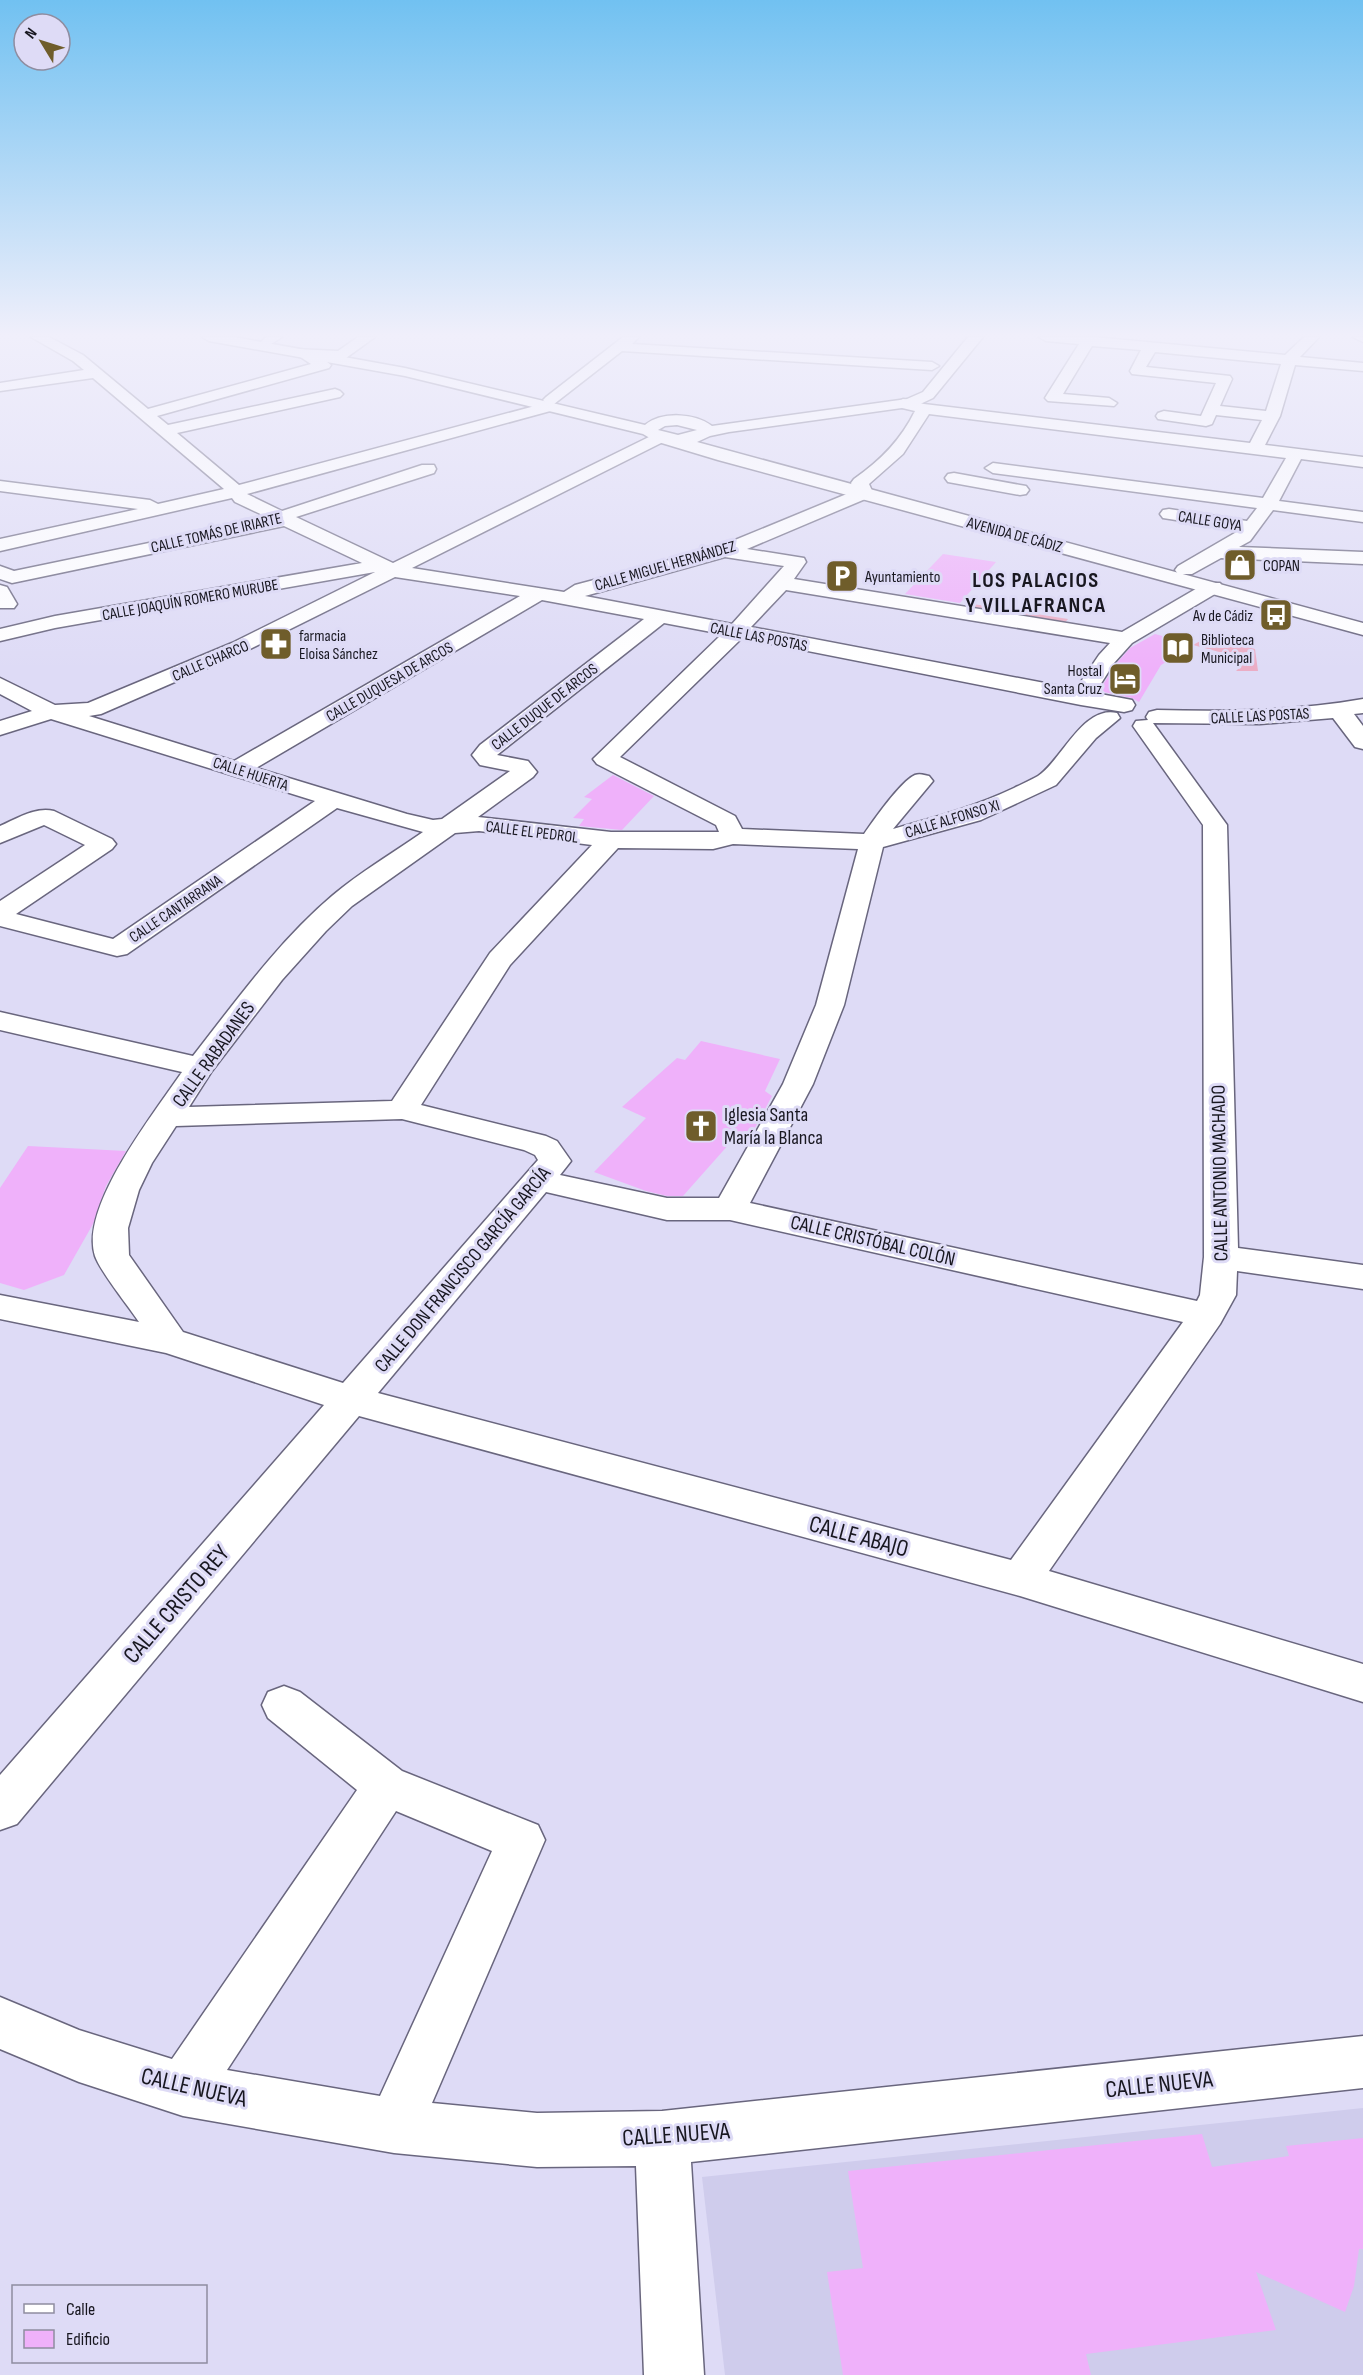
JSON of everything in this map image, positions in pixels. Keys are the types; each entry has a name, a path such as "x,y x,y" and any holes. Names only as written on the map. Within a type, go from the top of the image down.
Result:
{"street":[{"path":"186,448 231,486 241,498 387,568"},
{"path":"0,545 173,508 391,448"},
{"name":"CALLE CHARCO","path":"51,712 81,712 99,707 239,647 387,568 598,467 632,448"},
{"name":"AVENIDA DE CÁDIZ","path":"703,448 724,456 862,488 1363,618"},
{"name":"AVENIDA DE CÁDIZ","path":"721,448 1212,588 1363,628"},
{"name":"CALLE MIGUEL HERNÁNDEZ","path":"567,598 582,589 724,551 862,488 899,448"},
{"path":"1120,448 1160,454"},
{"path":"1246,448 1363,462"},
{"path":"982,484 1007,452"},
{"path":"1185,570 1244,537 1268,505 1276,478 1296,454"},
{"path":"993,468 1363,517"},
{"name":"CALLE TOMÁS DE IRIARTE","path":"4,586 285,520 289,514 428,469"},
{"path":"954,478 1041,493"},
{"path":"0,486 173,508"},
{"name":"CALLE GOYA","path":"1147,510 1253,527"},
{"path":"724,551 797,562 781,584 736,632 605,759 726,821 733,836"},
{"path":"1218,552 1363,558"},
{"name":"CALLE LAS POSTAS","path":"387,568 567,598 1081,698 1134,717 1222,719 1340,711 1363,706"},
{"name":"CALLE JOAQUÍN ROMERO MURUBE","path":"0,635 55,622 387,568"},
{"path":"781,584 1125,639"},
{"path":"1081,698 1106,659 1125,639 1212,588"},
{"name":"CALLE DUQUESA DE ARCOS","path":"238,768 540,593"},
{"name":"CALLE DUQUE DE ARCOS","path":"452,826 525,772 520,766 488,760 484,755 488,750 659,617"},
{"name":"CALLE HUERTA","path":"0,685 51,712 238,768 333,800 428,826 452,826"},
{"path":"1340,711 1363,742"},
{"path":"0,728 51,712"},
{"name":"CALLE ALFONSO XI","path":"733,836 872,842 972,814 1036,786 1056,773 1088,733 1134,717"},
{"name":"CALLE ANTONIO MACHADO","path":"1020,1579 1207,1315 1218,1295 1221,1257 1215,825 1134,717"},
{"path":"730,1209 798,1084 830,1005 872,842 886,819 921,781"},
{"name":"CALLE CANTARRANA","path":"0,918 117,948 333,800"},
{"path":"0,835 45,816 103,844 0,913"},
{"name":"CALLE EL PEDROL","path":"452,826 479,824 611,840 713,841 733,836"},
{"name":"CALLE RABADANES","path":"170,1341 112,1256 110,1240 122,1190 136,1163 200,1067 272,974 323,918 362,886 452,826"},
{"path":"168,1117 402,1110 500,959 611,840"},
{"path":"0,1021 200,1067"},
{"name":"CALLE DON FRANCISCO GARCÍA GARCÍA","path":"351,1400 555,1161 546,1148 535,1143 402,1110"},
{"name":"CALLE CRISTÓBAL COLÓN","path":"537,1180 667,1209 730,1209 1207,1315"},
{"path":"1221,1257 1363,1277"},
{"name":"CALLE ABAJO","path":"0,1307 170,1341 351,1400 1020,1579 1363,1683"},
{"name":"CALLE CRISTO REY","path":"0,1809 351,1400"},
{"path":"284,1705 386,1786 521,1840 394,2126"},
{"path":"183,2089 386,1786"},
{"name":"CALLE NUEVA","path":"0,2023 79,2056 183,2089 394,2126 537,2140 662,2138 1363,2062"},
{"path":"662,2138 674,2375"}],"shaded area":[{"path":"973,604 1068,619 1063,625 968,609"},
{"path":"1202,640 1223,645 1228,642 1255,649 1258,671 1236,671 1242,665 1214,659 1223,653 1193,645"},
{"path":"1363,2108 1363,2375 725,2375 702,2177"}],"building":[{"path":"943,554 996,562 960,603 905,594"},
{"path":"1155,634 1195,645 1161,665 1139,702 1132,698 1099,691 1116,664 1130,648"},
{"path":"613,775 654,796 622,830 579,826 584,819 573,818 592,799 584,797"},
{"name":"Iglesia Santa María la Blanca","path":"701,1041 780,1059 765,1091 772,1096 750,1137 738,1134 683,1196 667,1196 646,1191 594,1172 646,1118 622,1107 677,1058 685,1060"},
{"path":"28,1146 126,1151 106,1186 93,1224 64,1275 24,1290 0,1283 0,1188"},
{"path":"1202,2134 1212,2167 1289,2156 1286,2146 1363,2138 1363,2249 1359,2249 1354,2286 1345,2312 1256,2272 1276,2330 1086,2354 1091,2375 843,2375 827,2272 863,2268 848,2171"}],"place":[{"name":"COPAN","path":"1240,565"},
{"name":"Ayuntamiento","path":"842,576"},
{"name":"Av de Cádiz","path":"1276,615"},
{"name":"farmacia Eloisa Sánchez","path":"276,644"},
{"name":"Biblioteca Municipal","path":"1178,648"},
{"name":"Hostal Santa Cruz","path":"1125,679"},
{"name":"Iglesia Santa María la Blanca","path":"701,1126"}],"district":[{"name":"LOS PALACIOS Y VILLAFRANCA","path":"1036,592"}]}
